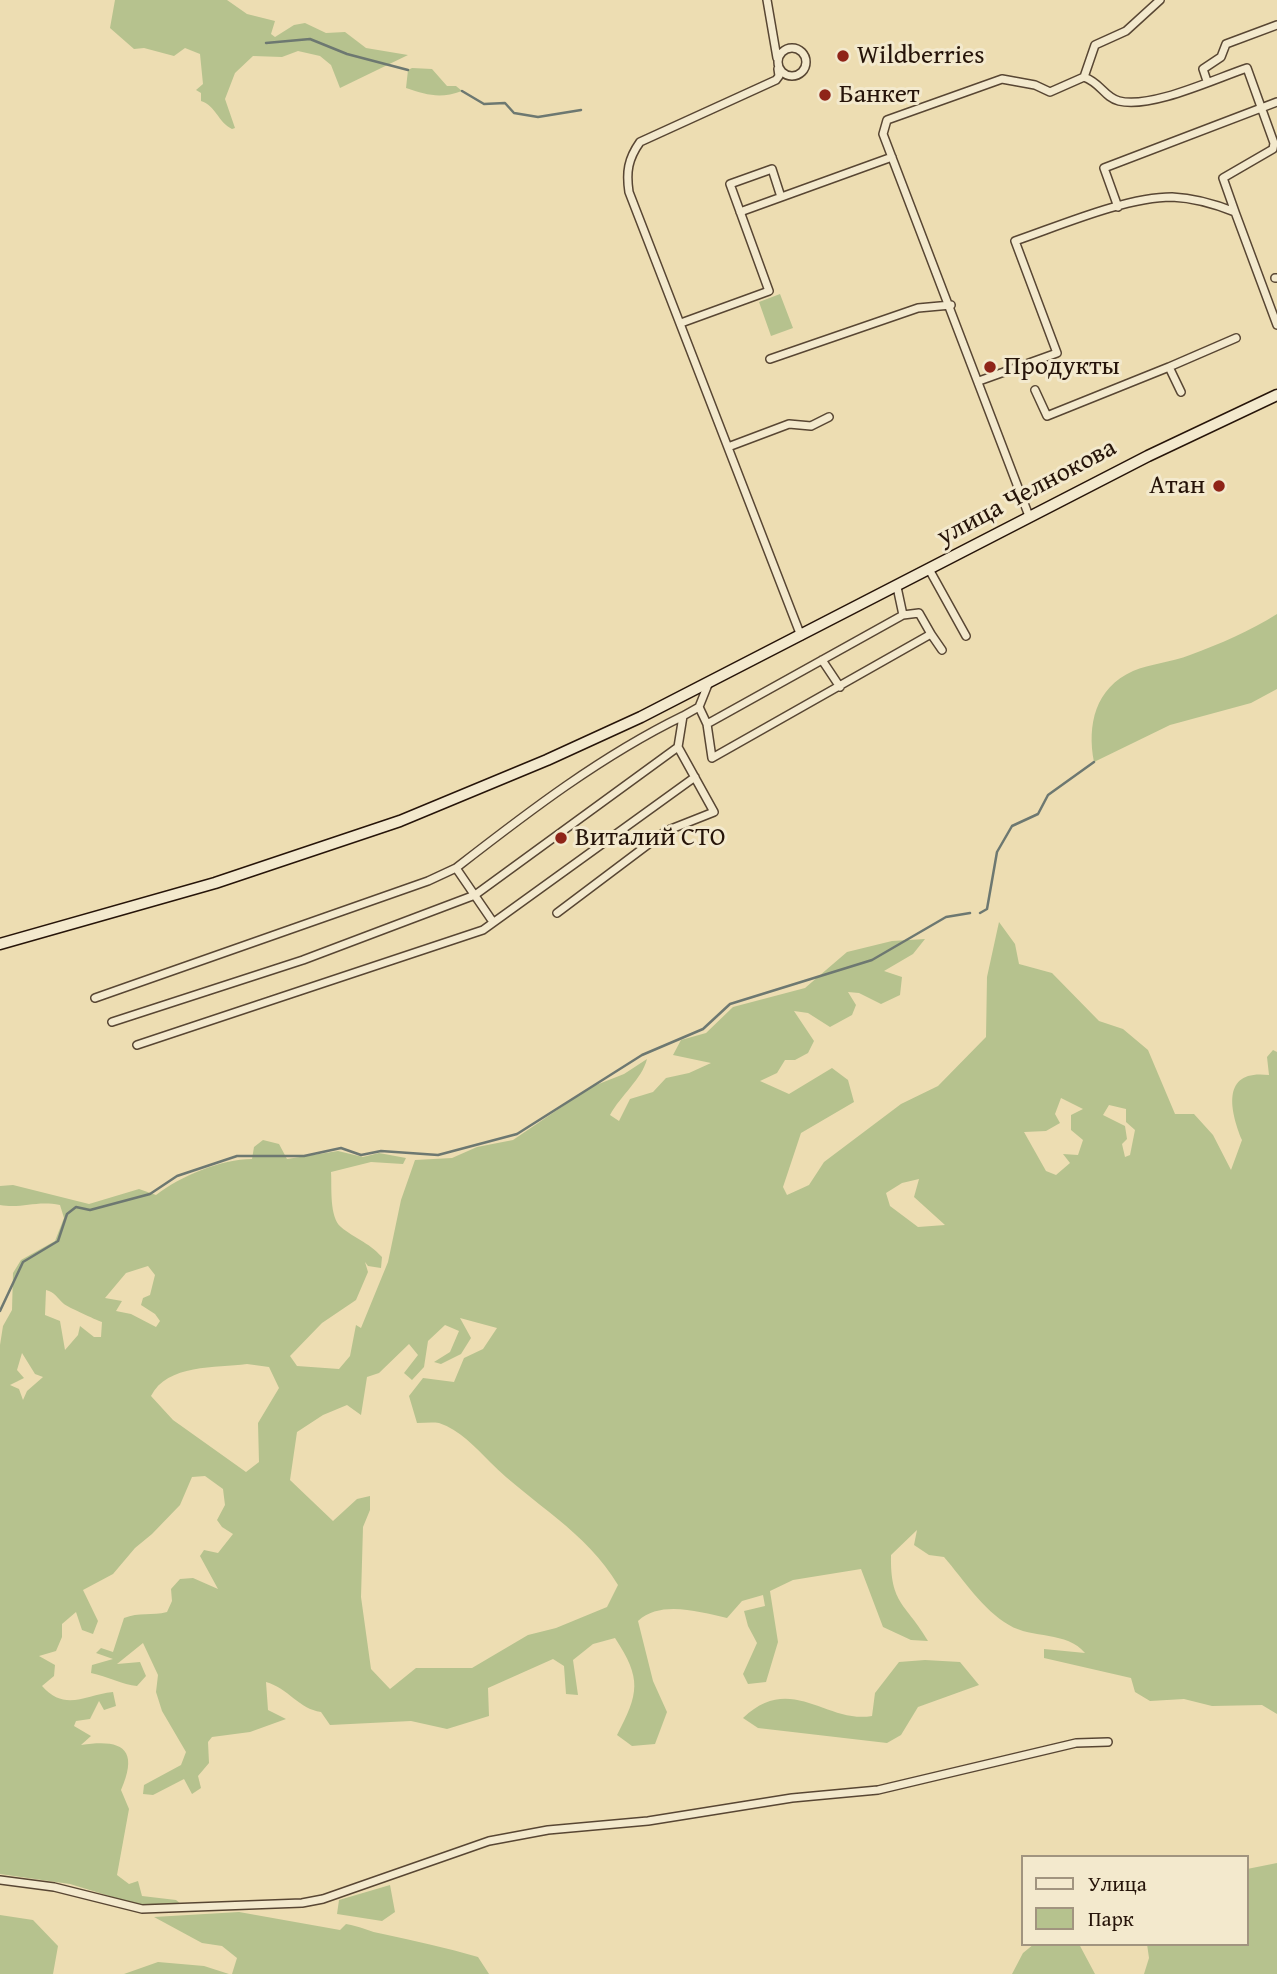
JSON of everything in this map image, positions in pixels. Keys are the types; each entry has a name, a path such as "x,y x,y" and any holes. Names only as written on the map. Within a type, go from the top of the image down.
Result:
{"main road":[{"name":"улица Челнокова","path":"0,944 215,883 400,821 629,723 930,570 1029,516 1277,395"}],"street":[{"path":"767,0 778,59 776,80 640,142 631,156 627,173 629,192 801,636"},
{"path":"1084,77 1095,45 1126,31 1160,0"},
{"path":"1207,81 1203,69 1221,57 1226,44 1277,25"},
{"path":"778,59 782,51 796,48 803,54 806,63 803,72 794,77 785,75 778,69"},
{"path":"1029,516 951,305 883,134 887,120 1002,79 1035,85 1050,92 1084,77 1098,82 1107,95 1116,100 1137,104 1247,68 1273,149 1223,178 1277,324"},
{"path":"1118,207 1104,168 1277,102"},
{"path":"740,212 892,157"},
{"path":"681,323 769,291 730,184 772,170 781,197"},
{"path":"979,381 1057,352 1015,241 1118,207 1170,197 1205,201 1235,212"},
{"path":"770,359 918,308 951,305"},
{"path":"1035,390 1047,416 1236,338"},
{"path":"1169,367 1181,392"},
{"path":"728,447 789,425 811,426 829,417"},
{"path":"930,570 966,636"},
{"path":"897,587 903,615"},
{"path":"707,724 903,615 919,613 942,650"},
{"path":"699,707 707,724 712,758 931,634"},
{"path":"822,660 839,687"},
{"path":"95,998 428,881 456,868 540,803 648,733 699,707 710,680"},
{"path":"557,913 666,831 714,812 678,747 683,716"},
{"path":"112,1022 303,960 475,895 678,747"},
{"path":"137,1045 483,930 695,777"},
{"path":"456,868 493,922"},
{"path":"0,1880 54,1887 142,1909 302,1903 323,1899 489,1841 548,1830 649,1821 792,1798 878,1790 1076,1742 1108,1742"}],"green space":[{"path":"115,0 227,0 247,14 275,21 271,34 275,37 294,25 305,23 326,33 345,32 366,48 408,55 340,88 331,65 320,56 298,51 282,57 253,56 235,73 225,99 235,128 232,129 210,106 201,101 201,93 196,90 203,84 200,54 185,48 174,56 144,48 134,49 110,28"},
{"path":"432,69 447,86 456,86 462,91 434,95 406,88 408,70"},
{"path":"780,294 793,328 771,336 759,302"},
{"path":"1277,614 1277,689 1251,703 1170,725 1094,762 1093,721 1102,698 1120,678 1133,671 1212,646 1246,632"},
{"path":"999,922 1015,944 1019,964 1052,973 1099,1021 1123,1029 1148,1050 1175,1114 1194,1114 1213,1135 1231,1170 1242,1140 1232,1104 1236,1084 1243,1078 1254,1075 1269,1075 1267,1057 1273,1050 1277,1052 1277,1714 1262,1705 1212,1706 1184,1699 1150,1701 1135,1692 1131,1678 1044,1658 1044,1649 1085,1653 1069,1641 1018,1629 1000,1619 982,1603 944,1557 929,1555 914,1545 917,1530 891,1555 891,1571 896,1594 928,1641 911,1640 883,1627 861,1569 793,1580 770,1591 778,1642 766,1682 748,1684 743,1674 757,1643 744,1611 765,1606 763,1595 742,1601 727,1618 669,1609 647,1615 638,1621 653,1681 667,1712 655,1744 632,1746 617,1735 630,1708 634,1686 630,1665 615,1638 593,1644 573,1660 578,1695 566,1694 564,1666 553,1659 488,1688 489,1716 447,1729 411,1721 330,1725 321,1712 306,1707 266,1682 268,1710 286,1719 250,1732 212,1737 208,1742 209,1763 198,1776 201,1788 192,1794 184,1779 153,1795 143,1794 144,1785 181,1765 186,1752 162,1711 156,1692 158,1675 143,1643 117,1664 140,1662 146,1676 137,1686 91,1673 92,1665 113,1659 96,1653 101,1648 113,1652 124,1618 167,1612 172,1601 171,1589 180,1579 193,1578 218,1589 200,1556 204,1550 218,1553 233,1534 217,1520 225,1505 223,1489 205,1476 192,1477 180,1505 135,1548 113,1574 83,1590 98,1621 93,1634 82,1630 76,1612 62,1624 62,1637 56,1651 39,1656 55,1665 54,1676 42,1686 59,1698 76,1700 113,1692 116,1706 104,1710 99,1701 90,1719 76,1721 74,1726 91,1736 81,1745 116,1745 127,1755 128,1764 121,1790 129,1809 117,1875 129,1884 138,1881 142,1896 176,1900 181,1904 139,1905 70,1884 0,1874 0,1345 3,1326 12,1310 13,1273 21,1260 55,1241 64,1218 60,1205 0,1205 0,1186 13,1185 89,1204 139,1189 156,1195 177,1181 202,1170 227,1162 252,1159 254,1147 263,1140 279,1144 287,1159 338,1151 363,1157 379,1153 406,1158 403,1164 371,1162 331,1172 331,1193 337,1222 382,1257 381,1268 368,1266 365,1262 368,1272 356,1300 322,1323 290,1356 297,1366 339,1369 350,1356 356,1325 361,1328 388,1262 401,1200 415,1160 452,1158 477,1147 513,1140 591,1087 624,1074 647,1059 641,1073 610,1115 619,1121 630,1099 653,1092 666,1078 689,1073 711,1063 673,1055 681,1040 706,1033 733,1007 805,988 847,952 892,941 925,939 913,954 884,971 902,977 900,995 881,1004 859,993 848,992 856,1005 852,1015 830,1027 808,1013 794,1011 814,1041 808,1053 795,1060 785,1060 777,1073 760,1081 789,1094 832,1068 848,1080 854,1102 801,1133 783,1187 787,1195 809,1185 824,1162 901,1104 938,1086 986,1037 987,977","holes":["1061,1098 1083,1109 1071,1115 1071,1130 1083,1140 1078,1155 1063,1154 1070,1163 1056,1175 1046,1171 1024,1132 1046,1131 1060,1123 1055,1114","1109,1105 1126,1109 1126,1122 1135,1130 1130,1155 1125,1157 1122,1144 1127,1139 1125,1126 1103,1115","919,1179 914,1197 945,1225 918,1227 890,1206 886,1193 902,1183","148,1266 155,1275 150,1295 143,1298 141,1305 155,1314 160,1321 156,1327 131,1314 116,1311 122,1301 105,1298 126,1273","46,1290 66,1305 102,1322 101,1337 94,1337 80,1326 78,1335 65,1350 60,1321 45,1315","460,1318 497,1328 483,1349 464,1358 454,1382 423,1378 409,1396 417,1423 439,1423 467,1440 506,1477 575,1533 618,1585 607,1607 556,1628 528,1635 472,1668 416,1668 390,1689 371,1669 361,1597 363,1527 370,1510 370,1496 357,1499 333,1521 290,1480 297,1432 323,1415 347,1405 361,1415 367,1377 379,1373 409,1344 418,1355 404,1373 412,1380 424,1367 428,1341 445,1325 459,1331 450,1352 434,1362 441,1364 461,1354 471,1338","22,1353 35,1374 43,1377 27,1391 23,1400 19,1389 10,1385 24,1378 17,1370","247,1364 269,1367 279,1388 258,1423 259,1462 246,1472 173,1420 151,1396 168,1378 193,1370"]},
{"path":"899,1662 960,1662 979,1685 918,1707 901,1735 887,1743 758,1728 743,1718 760,1705 777,1699 793,1699 855,1716 872,1716 875,1693"},
{"path":"1277,1863 1277,1974 1144,1974 1149,1958 1147,1946 1249,1946 1249,1869"},
{"path":"390,1885 395,1912 382,1921 337,1914 339,1900"},
{"path":"239,1912 340,1930 346,1924 356,1926 478,1957 489,1974 232,1974 237,1958 222,1946 202,1943 154,1917"},
{"path":"0,1915 33,1920 58,1946 53,1974 0,1974"},
{"path":"1032,1946 1080,1946 1095,1974 1012,1974 1023,1953"},
{"path":"158,1962 204,1966 229,1974 124,1974"}],"waterway":[{"path":"266,43 310,39 347,54 408,70"},
{"path":"462,91 484,104 505,103 514,113 538,117 581,110"},
{"path":"980,913 987,909 997,852 1012,826 1038,814 1048,795 1094,762"},
{"path":"0,1311 23,1262 58,1241 67,1214 76,1207 90,1210 150,1194 177,1176 237,1156 304,1156 341,1148 361,1155 381,1151 438,1155 517,1134 642,1055 703,1029 730,1004 872,960 946,917 970,913"}],"place":[{"name":"Wildberries","path":"843,56"},
{"name":"Банкет","path":"825,95"},
{"name":"Продукты","path":"990,367"},
{"name":"Атан","path":"1219,486"},
{"name":"Виталий СТО","path":"561,838"}]}
